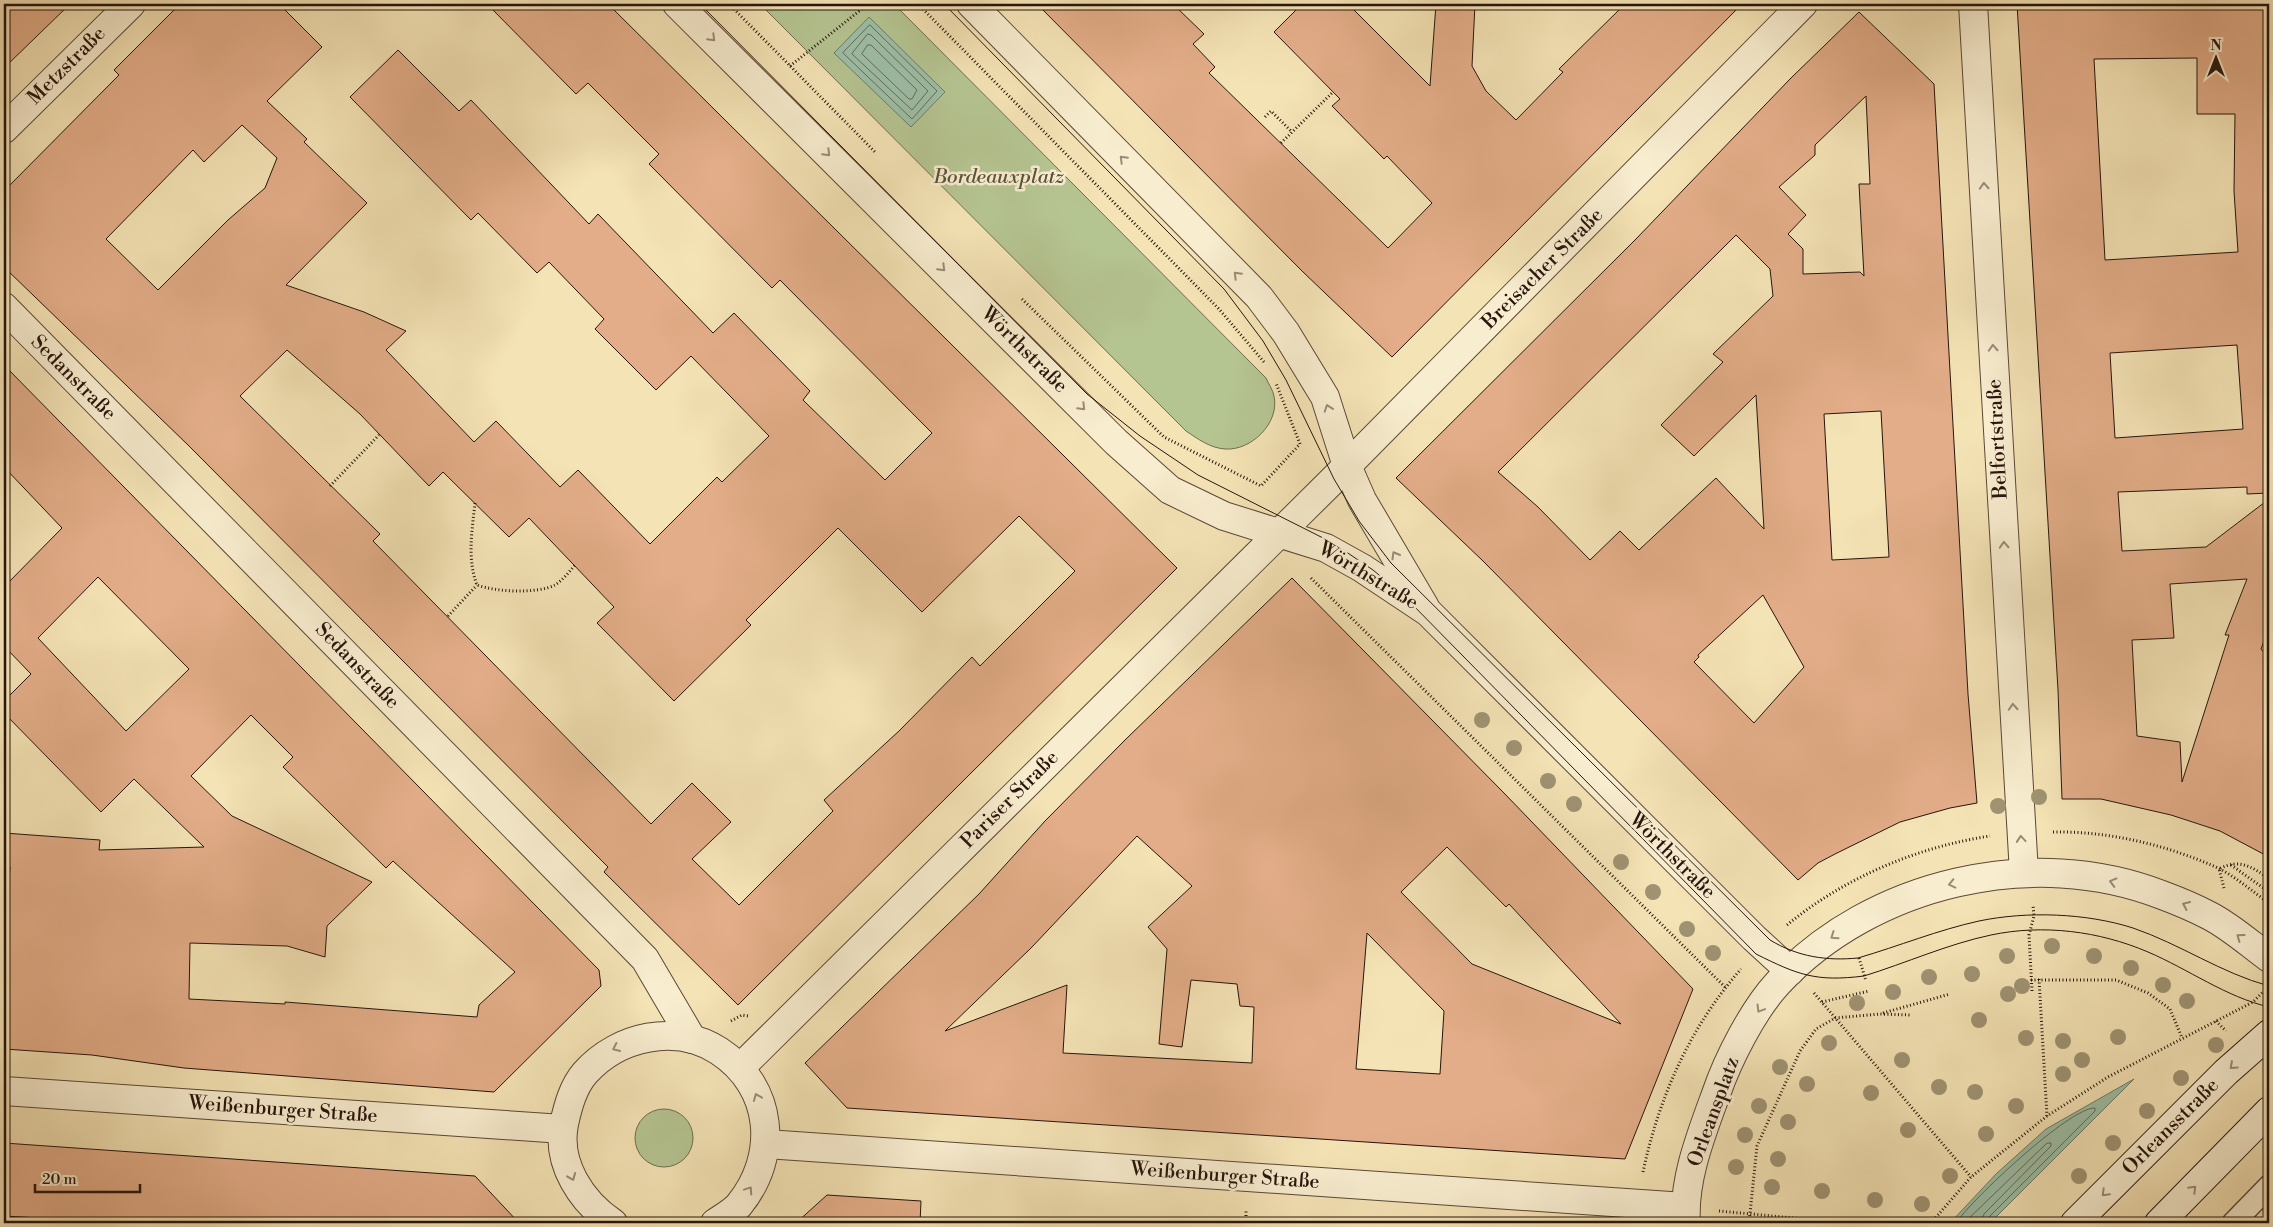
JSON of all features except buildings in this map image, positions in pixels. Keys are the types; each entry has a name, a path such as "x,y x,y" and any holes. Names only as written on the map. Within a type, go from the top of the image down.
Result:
{"street":[{"name":"Metzstraße","path":"4,129 130,4"},
{"name":"Wörthstraße","path":"677,4 1109,435 1170,490 1224,516 1326,548 1428,612 1763,946 1799,979"},
{"name":"Wörthstraße","path":"971,4 1259,297 1286,333 1325,397 1347,466 1362,500 1428,612"},
{"name":"Breisacher Straße","path":"1280,532 1803,4"},
{"name":"Belfortstraße","path":"1973,4 2024,873"},
{"name":"Sedanstraße","path":"4,308 645,959 692,1039"},
{"name":"Pariser Straße","path":"740,1068 1280,532"},
{"name":"Orleansplatz","path":"1686,1215 1692,1166 1726,1067 1765,999 1799,979 1833,936 1876,911 1929,890 1973,879 2024,873 2099,878 2160,894 2211,916 2269,958"},
{"name":"Orleansstraße","path":"2075,1223 2226,1072 2269,1034"},
{"path":"599,1220 577,1188 566,1160 563,1129 569,1100 584,1074 606,1053 633,1040 662,1035 692,1039 718,1050 740,1068 755,1091 764,1116 766,1144 757,1178 738,1207 715,1223"},
{"name":"Weißenburger Straße","path":"4,1091 563,1129"},
{"path":"2159,1223 2269,1111"},
{"name":"Weißenburger Straße","path":"766,1144 1638,1206 1686,1215"}],"lane":[{"path":"2233,1223 2269,1186"}],"path":[{"path":"729,4 880,157"},
{"path":"790,66 868,4"},
{"path":"918,4 1219,309 1266,364"},
{"path":"1281,143 1333,92"},
{"path":"1265,117 1272,111 1292,132"},
{"path":"1017,294 1164,437 1261,486 1300,444 1275,380"},
{"path":"330,486 379,435"},
{"path":"475,503 471,557 472,572 477,585 492,591 542,590 554,585 575,565"},
{"path":"1307,574 1726,988"},
{"path":"448,616 477,585"},
{"path":"2066,832 2088,833 2157,846 2220,869 2269,903"},
{"path":"1638,1206 1651,1135 1680,1058 1700,1023 1726,988 1763,946 1809,908 1859,878 1910,856 1961,841"},
{"path":"2269,879 2249,865 2229,864 2269,892"},
{"path":"2024,873 2033,905 2034,916 2029,935 2032,991"},
{"path":"2027,905 2041,905"},
{"path":"1856,954 1866,981"},
{"path":"1799,979 1822,1002 1971,1177"},
{"path":"2039,979 2047,1116"},
{"path":"2031,980 2116,980 2148,993 2170,1008 2182,1038"},
{"path":"1931,1223 1971,1177 2047,1116 2108,1076 2253,1002 2268,986"},
{"path":"1822,1002 1869,991"},
{"path":"1880,1014 1908,1004 1950,994"},
{"path":"1749,1223 1748,1214 1757,1146 1800,1051 1816,1029 1834,1018 1880,1014 1910,1015"},
{"path":"1686,1215 1748,1214 1847,1223"}],"green space":[{"name":"Bordeauxplatz","path":"760,4 894,4 1266,378 1273,394 1275,406 1273,416 1262,433 1244,445 1225,449 1209,445 1186,431"},
{"path":"658,1109 670,1109 685,1117 693,1132 693,1144 685,1159 670,1167 658,1167 643,1159 635,1144 635,1132 643,1117"}],"water":[{"path":"869,17 945,92 911,127 834,53"},
{"path":"2134,1079 1990,1223 1950,1223 1996,1174 2046,1129"}],"tram line":[{"path":"700,4 1087,394 1140,436 1198,475 1333,543 1373,570 1403,595 1756,954 1796,972 1820,977 1847,978 1864,976 1943,948 1991,935 2031,930 2091,934 2148,952 2238,997 2269,1007"},
{"path":"944,4 1224,289 1263,341 1286,380 1334,479 1359,521 1391,563 1770,940 1802,954 1835,959 1858,958 1979,921 2017,916 2056,915 2096,919 2133,928 2234,974 2269,986"}]}
